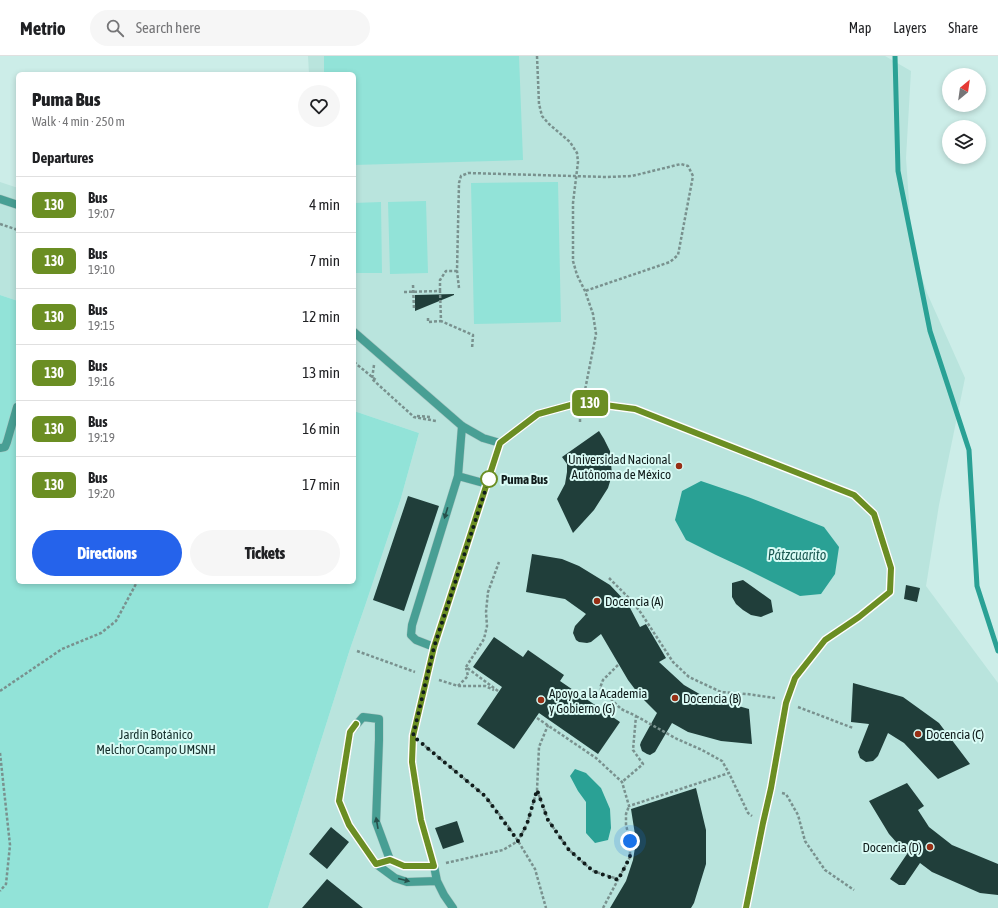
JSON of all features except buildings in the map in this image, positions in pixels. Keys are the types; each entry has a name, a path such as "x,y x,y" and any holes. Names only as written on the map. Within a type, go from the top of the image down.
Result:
{"lane":[{"path":"0,199 16,204"},
{"path":"356,334 462,426 483,438 500,443"},
{"path":"452,908 437,881 421,820 412,762 413,736 434,647 500,443 538,414 582,402 635,409 854,495 874,514 891,568 890,592 859,617 825,640 795,678 786,703 771,788 746,908"},
{"path":"0,448 5,447 16,410"},
{"path":"434,647 416,640 411,635 412,625 458,476 462,426"},
{"path":"458,476 487,484"},
{"path":"390,860 376,822 379,719 363,717 350,732 339,801 349,825 376,864 395,878 407,882 437,881"},
{"path":"376,864 390,860 404,866 434,866"}],"path":[{"path":"537,56 539,104 542,116 570,142 577,153 578,162 574,203 573,261 577,275 585,291 593,314 596,334 582,402 580,422"},
{"path":"459,288 457,271 459,183 461,176 468,173 607,177 632,176 681,164 688,166 693,176 678,255 670,262 585,291"},
{"path":"0,224 16,229"},
{"path":"441,321 440,280 446,271 457,271"},
{"path":"414,285 414,309"},
{"path":"404,292 426,293 440,291"},
{"path":"428,318 428,322 441,321 473,335 472,349"},
{"path":"356,364 415,415 453,419"},
{"path":"375,382 414,417 462,426"},
{"path":"458,686 468,676 466,667 484,639 487,626 486,612 488,592 499,562"},
{"path":"609,578 630,599 673,662 689,677 721,692 773,697 853,728"},
{"path":"0,691 62,649 100,633 116,621 136,584"},
{"path":"357,651 458,686 485,686 498,692 466,667"},
{"path":"618,665 603,680 600,688 621,709 722,761 748,812 763,823"},
{"path":"622,782 643,764 633,750 636,716"},
{"path":"538,718 596,758 622,782 629,806 626,814 626,825 630,841 630,857 603,908"},
{"path":"434,866 503,850 518,841 527,824 537,790 539,747 548,725"},
{"path":"413,736 485,796 518,841 534,869 546,908"},
{"path":"0,753 10,845 6,884 0,891"},
{"path":"629,806 729,773"},
{"path":"771,788 786,794 798,815 805,840 825,870 854,890"},
{"path":"537,790 548,820 569,850 593,871 618,880"}],"shaded area":[{"name":"Universidad Nacional Autónoma de México","path":"308,56 885,56 911,71 906,158 912,246 927,293 965,378 939,505 926,586 998,683 998,908 268,908 350,649 401,498 419,433 356,412 356,72 309,72"},
{"path":"0,182 16,187 16,300 0,295"}],"green space":[{"path":"324,56 519,56 523,160 356,165 356,72 324,72"},
{"path":"558,182 561,322 474,324 471,183"},
{"path":"426,201 428,273 390,274 388,202"},
{"path":"381,202 382,273 356,273 356,203"},
{"name":"Jardín Botánico Melchor Ocampo UMSNH","path":"0,295 16,300 16,584 356,584 356,412 419,433 401,498 350,649 268,908 0,908"}],"water":[{"name":"Pátzcuarito","path":"701,481 748,497 824,527 839,547 835,574 821,594 800,596 686,540 675,520 682,491"},
{"path":"575,769 586,773 601,788 610,809 611,828 608,840 595,843 586,833 586,802 570,776"}],"waterway":[{"path":"895,56 898,171 930,331 969,450 977,586 998,651"}],"bus line":[{"name":"130","path":"356,724 350,732 339,801 349,825 376,864 390,860 404,866 434,866 421,820 412,762 413,736 434,647 500,443 538,414 582,402 635,409 854,495 874,514 891,568 890,592 859,617 825,640 795,678 786,703 771,788 746,908"}],"place":[{"name":"Universidad Nacional Autónoma de México","path":"679,466"},
{"name":"Puma Bus","path":"489,479"},
{"name":"Docencia (A)","path":"597,601"},
{"name":"Docencia (B)","path":"675,698"},
{"name":"Apoyo a la Academia y Gobierno (G)","path":"541,700"},
{"name":"Docencia (C)","path":"918,734"},
{"name":"Docencia (D)","path":"930,847"}],"route":[{"path":"489,479 434,647 413,736 485,796 518,841 527,824 537,790 548,820 569,850 593,871 618,880 630,857 630,841"}]}
